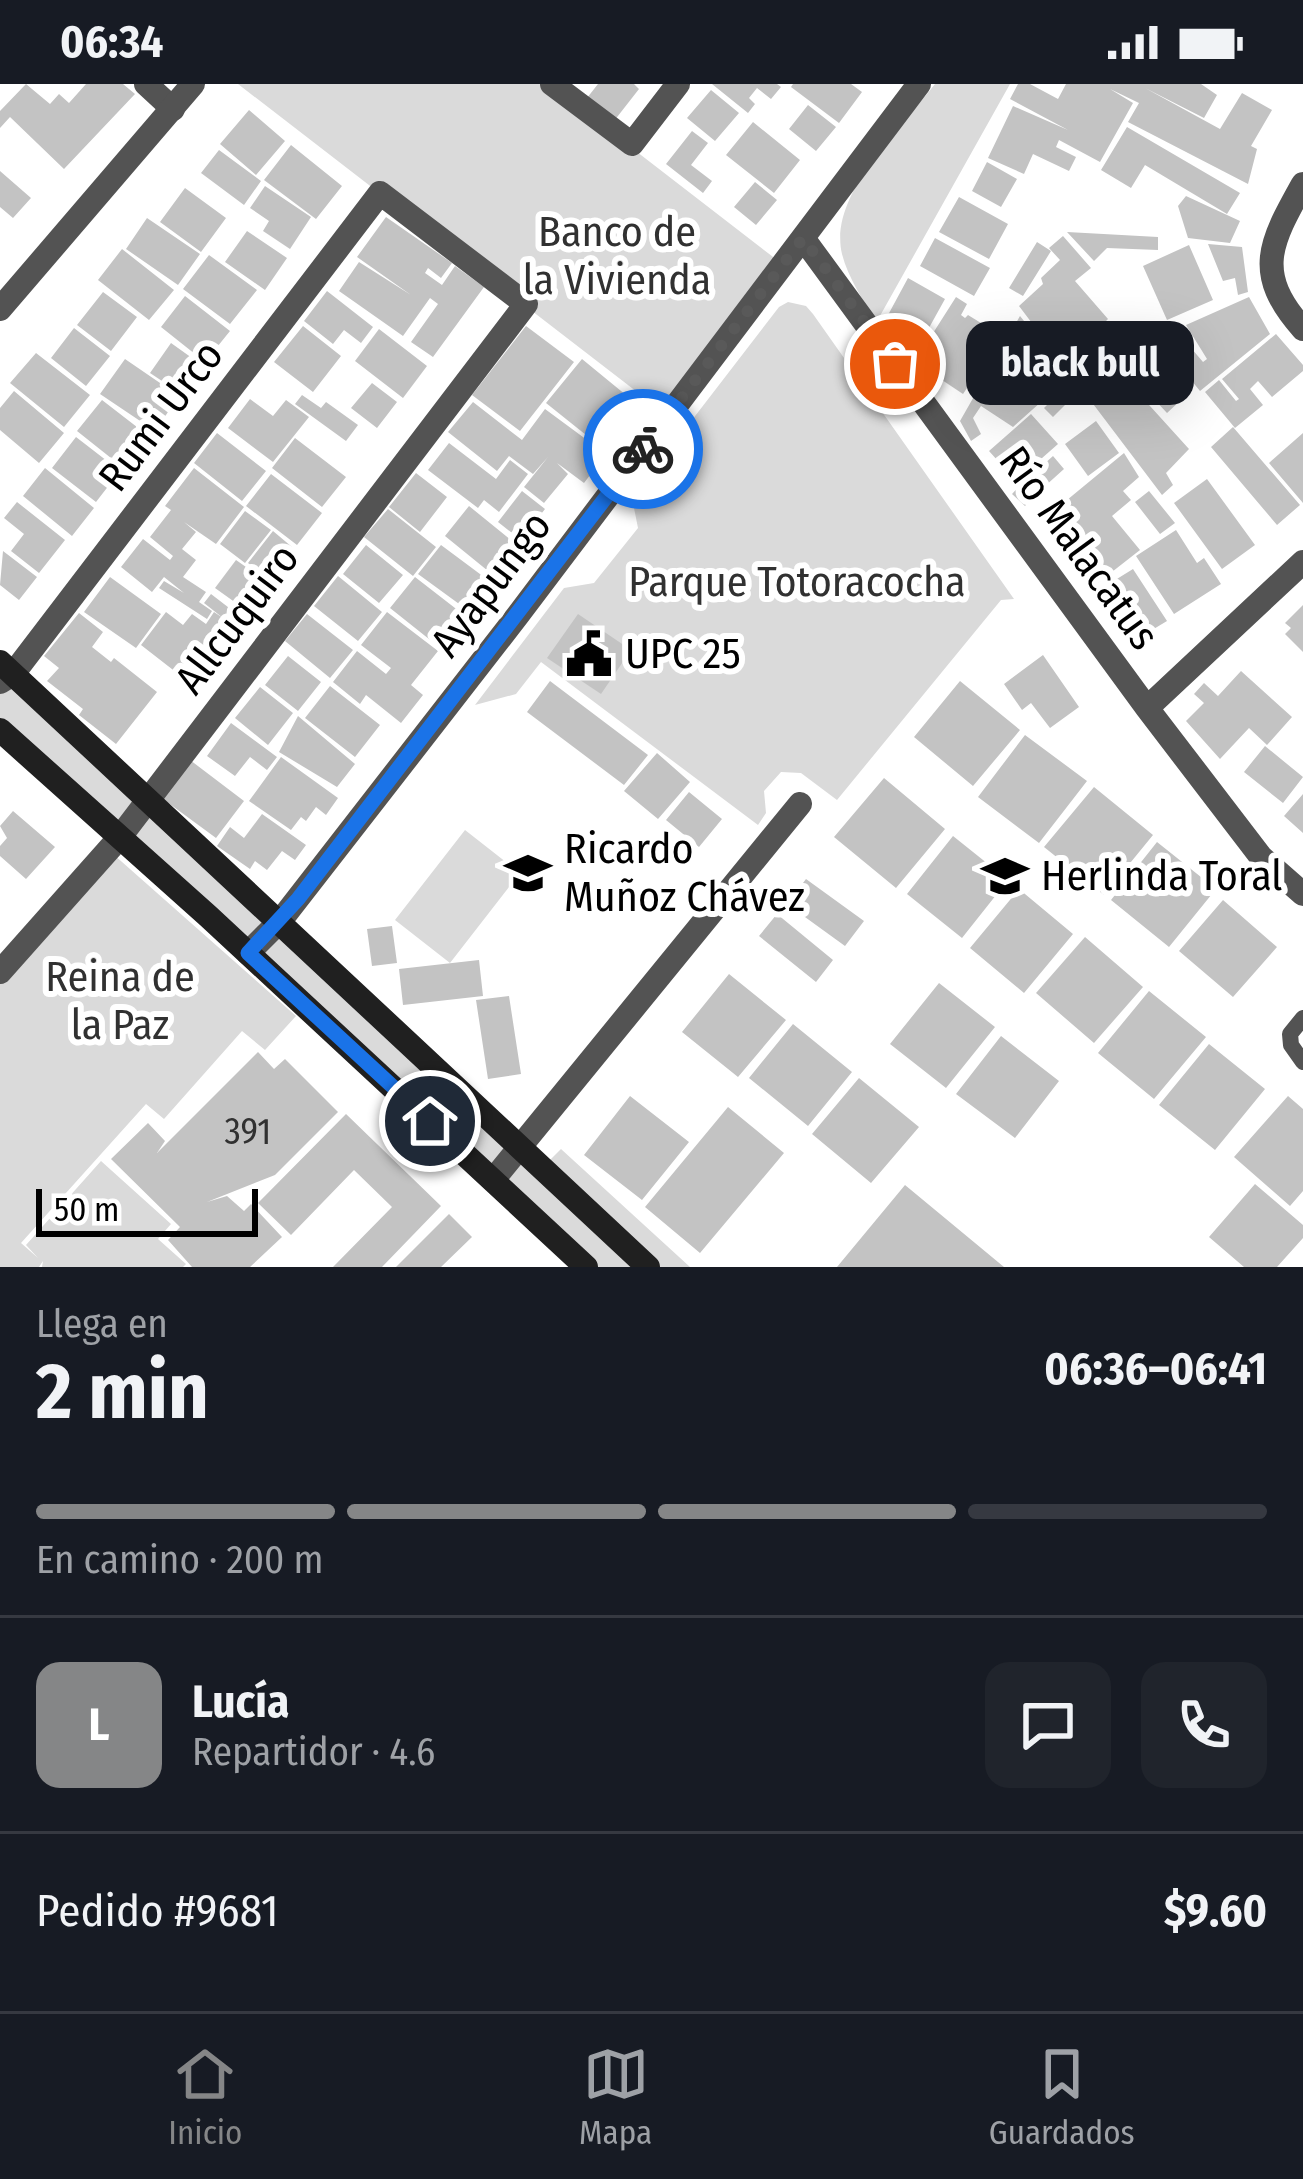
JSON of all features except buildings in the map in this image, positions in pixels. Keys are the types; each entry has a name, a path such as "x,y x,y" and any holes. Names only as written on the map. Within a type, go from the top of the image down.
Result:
{"main road":[{"path":"4,672 281,920 519,1150 648,1267"},
{"path":"0,730 586,1267"}],"street":[{"path":"146,84 172,109"},
{"path":"0,309 194,84"},
{"path":"551,84 632,144 677,84"},
{"name":"Ayapungo","path":"248,953 281,920 920,84"},
{"path":"1303,184 1277,230 1270,270 1279,302 1303,329"},
{"name":"Allcuquiro","path":"0,972 120,837 526,304 380,193"},
{"name":"Rumi Urco","path":"4,672 380,193"},
{"name":"Río Malacatus","path":"803,238 1147,708 1261,857 1303,894"},
{"path":"1147,708 1303,562"},
{"path":"493,1180 800,804"}],"lane":[{"path":"1303,1018 1291,1034 1291,1045 1303,1062"}],"green space":[{"name":"Banco de la Vivienda","path":"238,84 549,84 777,260 663,412"},
{"path":"935,84 1010,84 876,323 842,254 846,209 870,163"},
{"name":"Parque Totoracocha","path":"788,302 806,306 813,314 1014,599 1001,600 837,800 801,773 781,772 764,791 766,813 758,825 541,662 516,694 475,705 564,588 594,583 638,528 632,498 779,307"},
{"path":"12,680 143,800 118,831 0,724 0,688"},
{"path":"150,805 274,919 249,946 126,837"},
{"path":"465,830 520,873 450,963 395,920"},
{"name":"Reina de la Paz","path":"113,854 296,1016 265,1050 242,1031 164,1119 146,1104 21,1243 38,1258 26,1245 101,1161 171,1224 158,1239 186,1264 183,1267 42,1267 43,1261 39,1267 0,1267 0,980"},
{"path":"280,926 512,1150 492,1175 255,953"},
{"path":"561,1149 690,1267 654,1267 544,1166"},
{"path":"519,1156 642,1267 592,1267 499,1178"}],"way so far":[{"path":"643,449 803,238 895,364"}],"place":[{"name":"black bull","path":"895,364"},
{"name":"UPC 25","path":"589,654"},
{"name":"Ricardo Muñoz Chávez","path":"528,873"},
{"name":"Herlinda Toral","path":"1005,876"}],"route":[{"path":"430,1121 248,953 298,899 643,449"}]}
